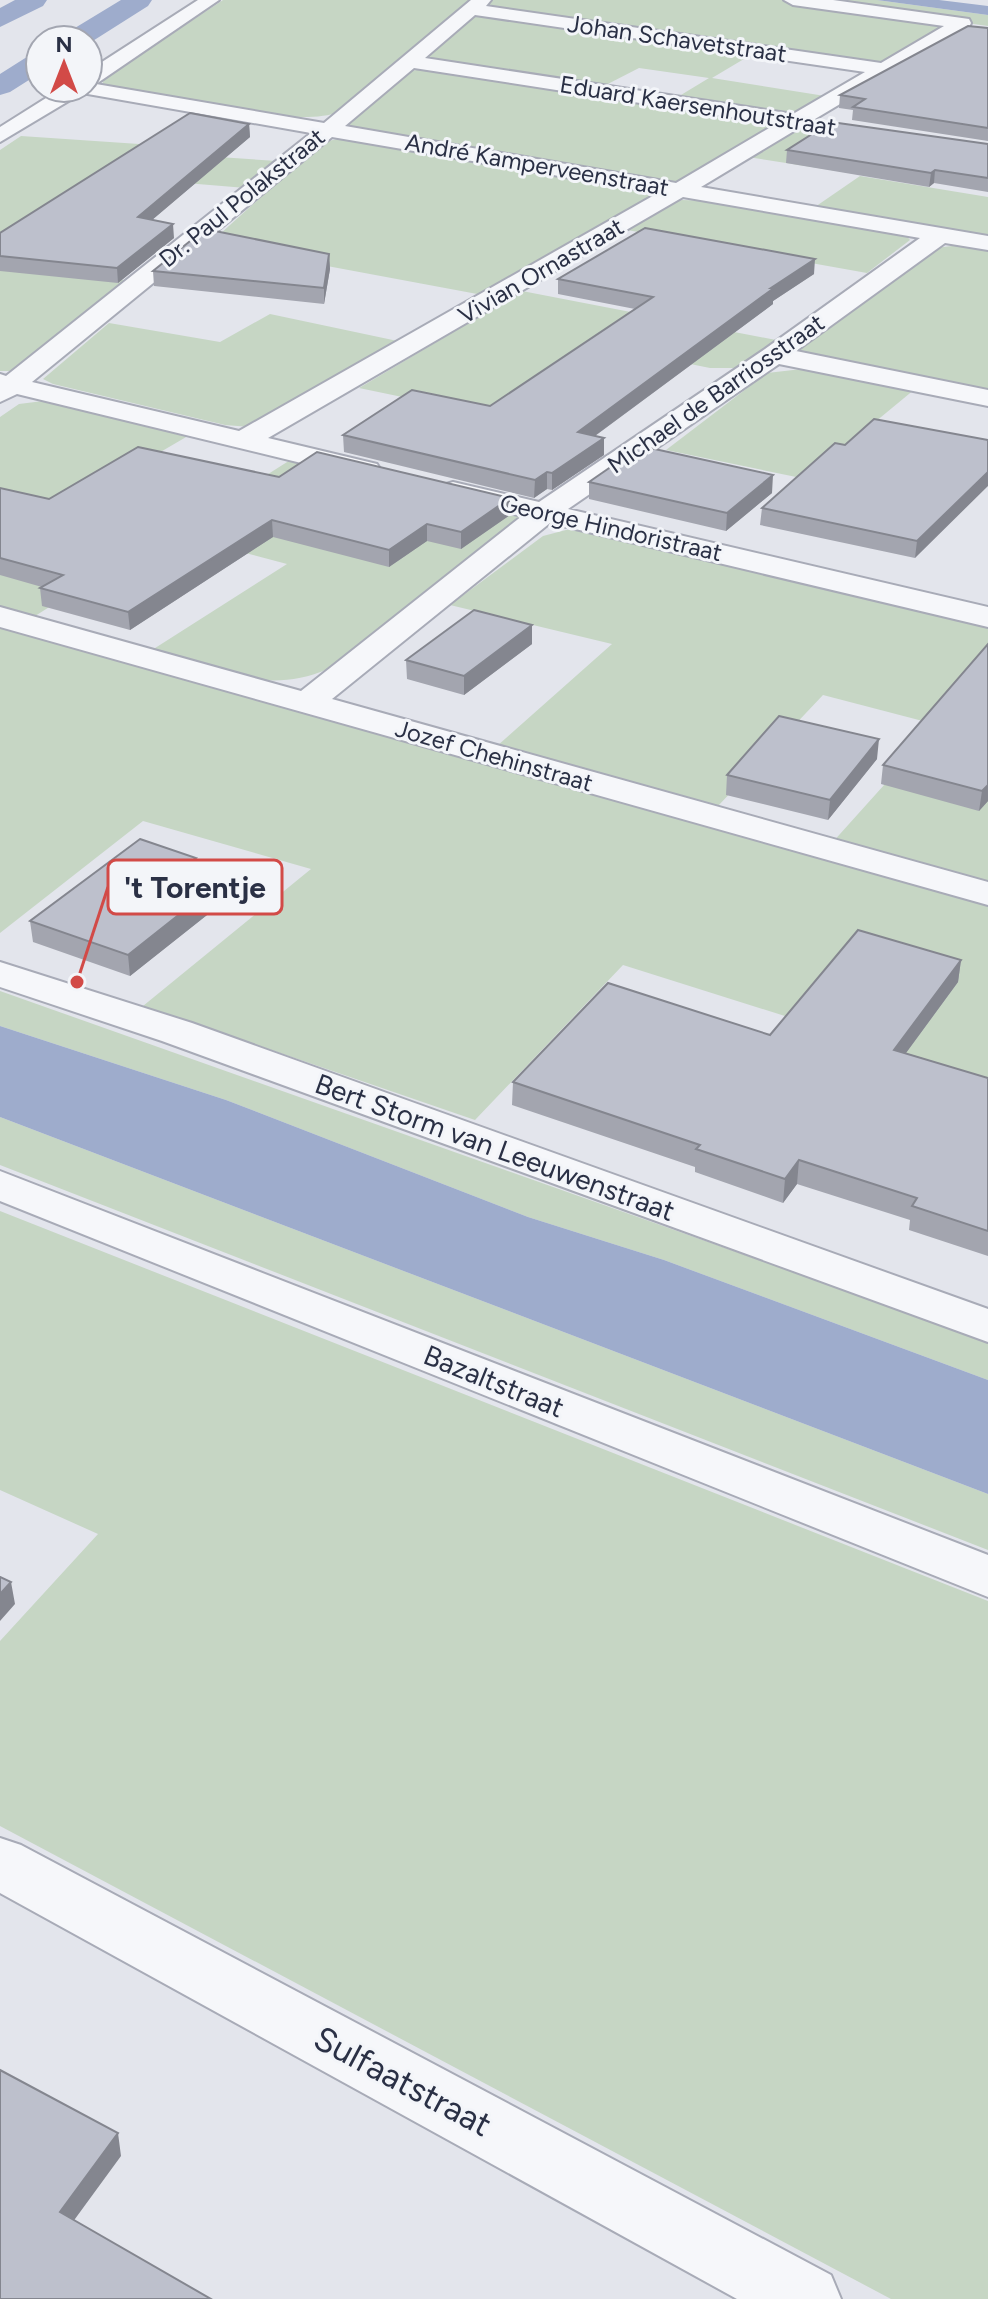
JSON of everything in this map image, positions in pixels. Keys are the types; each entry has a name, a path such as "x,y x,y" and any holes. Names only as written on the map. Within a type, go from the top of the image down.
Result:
{"street":[{"path":"104,70 210,0"},
{"name":"Vivian Ornastraat","path":"242,441 962,23 793,0"},
{"name":"Dr. Paul Polakstraat","path":"4,387 329,129 477,4"},
{"name":"Johan Schavetstraat","path":"477,4 882,69"},
{"name":"Eduard Kaersenhoutstraat","path":"409,61 825,126"},
{"name":"André Kamperveenstraat","path":"104,91 988,243"},
{"path":"0,136 51,104"},
{"name":"Michael de Barriosstraat","path":"305,704 545,512 774,355 940,235"},
{"path":"774,355 988,398"},
{"path":"4,387 393,477"},
{"name":"George Hindoristraat","path":"424,484 988,617"},
{"name":"Jozef Chehinstraat","path":"0,617 988,894"},
{"name":"Bert Storm van Leeuwenstraat","path":"0,974 177,1032 988,1326"},
{"name":"Bazaltstraat","path":"0,1185 988,1577"},
{"name":"Sulfaatstraat","path":"0,1863 806,2299"}],"green space":[{"path":"223,0 475,0 339,112 290,117 258,114 104,85 104,79"},
{"path":"488,0 784,0 927,20 945,26 886,61 860,63 490,10 485,3"},
{"path":"802,0 877,0 988,15 988,26"},
{"path":"491,15 754,53 712,78 825,96 798,112 785,114 676,98 709,78 639,68 600,88 428,59 425,55 471,17"},
{"path":"430,68 767,119 779,125 678,186 359,130 347,125 349,119 404,72"},
{"path":"795,130 831,130 869,176 748,157"},
{"path":"21,136 139,144 144,152 277,161 246,188 101,176 0,255 0,150"},
{"path":"344,138 639,188 655,193 656,198 488,296 209,244 322,142"},
{"path":"860,176 988,197 988,238 812,209"},
{"path":"682,200 712,201 905,234 910,240 867,273 627,230 671,203"},
{"path":"960,245 988,247 988,394 806,356 800,350 805,343 935,248"},
{"path":"0,268 134,281 24,371 0,371"},
{"path":"522,291 776,340 740,368 710,368 596,345 489,415 359,388"},
{"path":"270,314 407,343 250,427 225,425 43,379 109,323 220,342"},
{"path":"802,369 915,389 806,479 666,450 767,373"},
{"path":"51,400 193,433 68,506 167,532 32,618 0,609 0,417 19,404"},
{"path":"295,457 517,513 522,523 517,535 328,669 305,677 261,680 240,677 152,650 287,564 173,534"},
{"path":"590,529 988,620 988,888 831,844 938,725 823,695 718,806 497,746 612,644 450,605 543,536 566,530"},
{"path":"0,622 988,904 988,1080 623,965 475,1120 143,1006 311,869 143,821 0,933"},
{"path":"0,991 988,1341 988,1380 664,1260 528,1217 226,1100 0,1026"},
{"path":"0,1117 988,1494 988,1550 0,1165"},
{"path":"0,1211 988,1601 988,2299 891,2299 0,1826 0,1641 98,1534 0,1490"}],"water":[{"path":"877,0 939,0 988,6 988,15"},
{"path":"0,1026 226,1100 528,1217 664,1260 988,1380 988,1494 0,1117"}],"building":[{"path":"968,26 988,28 988,128 853,107 865,99 840,95"},
{"path":"190,113 249,124 138,217 173,224 117,268 0,256 0,233"},
{"path":"831,122 988,144 988,178 935,170 931,173 787,150"},
{"path":"645,228 815,259 771,288 774,288 578,432 604,438 552,473 547,472 535,480 343,435 412,390 490,406 653,297 558,279"},
{"path":"205,229 329,254 324,288 153,271"},
{"path":"874,419 988,440 988,472 917,541 762,508 835,443 845,445"},
{"path":"641,446 773,475 727,513 589,482"},
{"path":"138,447 279,477 317,452 510,498 461,532 427,524 389,550 272,520 128,612 40,588 63,575 0,558 0,488 49,499"},
{"path":"474,610 532,625 464,676 406,660"},
{"path":"988,644 988,785 982,791 883,765"},
{"path":"779,716 879,739 830,800 727,775"},
{"path":"140,839 196,858 189,863 229,875 128,955 30,921"},
{"path":"858,930 961,960 894,1050 988,1078 988,1231 912,1206 917,1198 799,1160 785,1179 696,1149 700,1145 513,1082 608,983 770,1035"},
{"path":"0,1577 11,1582 0,1594"},
{"path":"0,2070 118,2133 60,2212 211,2299 0,2299"}],"waterway":[{"path":"0,19 34,0"},
{"path":"101,24 139,0"},
{"path":"0,86 24,71"}],"place":[{"name":"'t Torentje","path":"77,982"}]}
